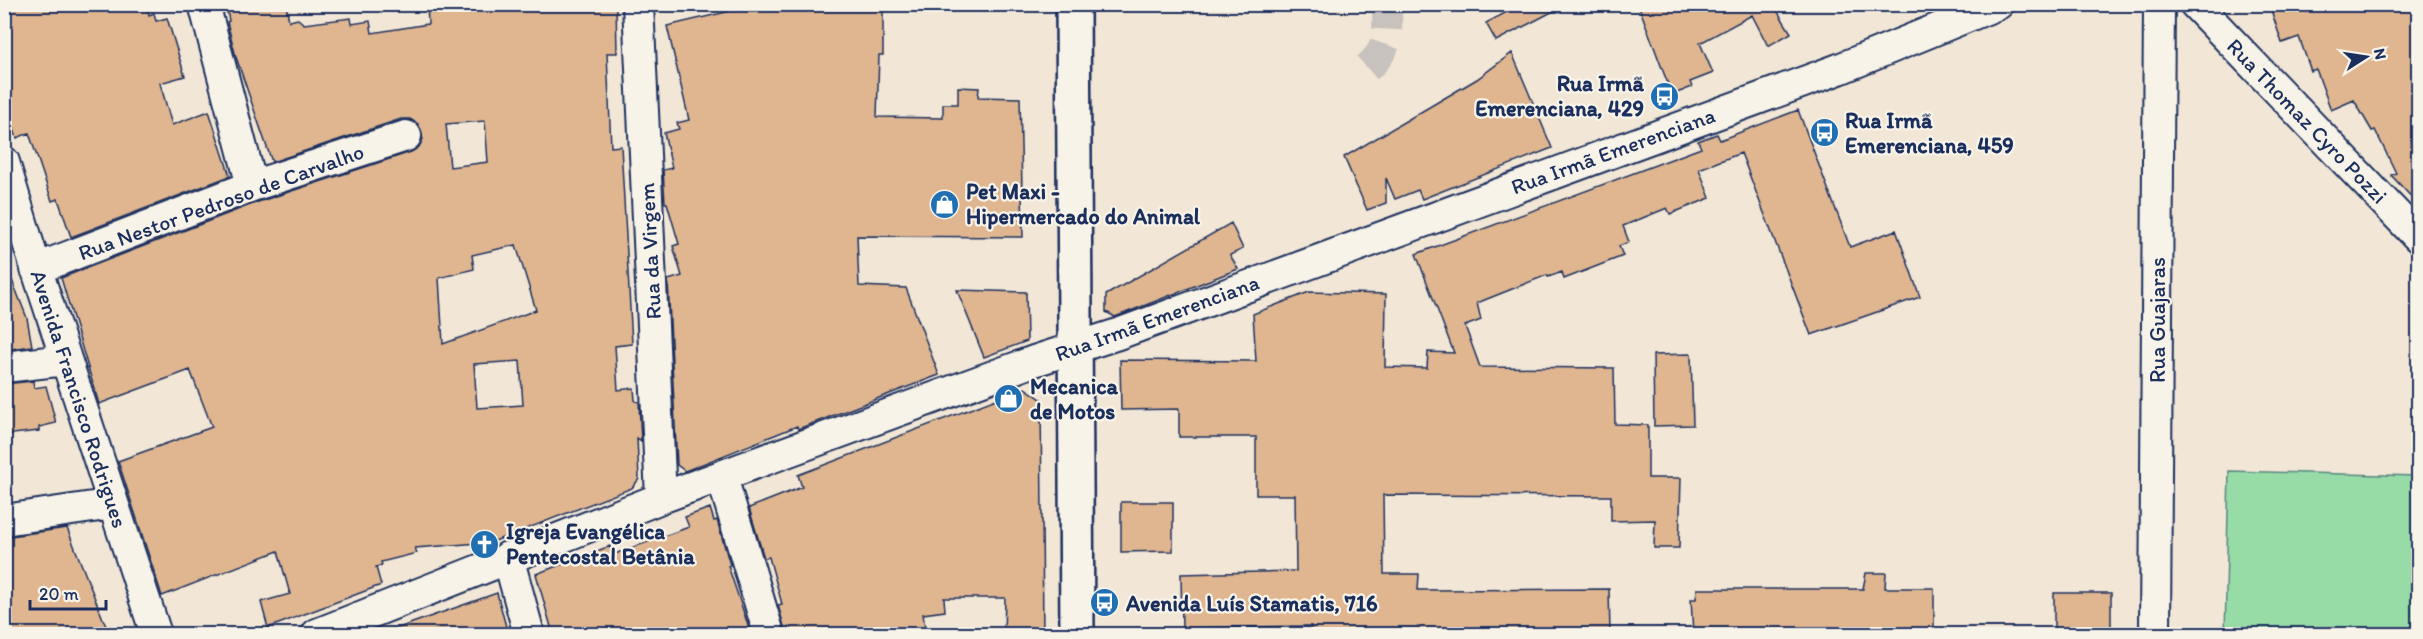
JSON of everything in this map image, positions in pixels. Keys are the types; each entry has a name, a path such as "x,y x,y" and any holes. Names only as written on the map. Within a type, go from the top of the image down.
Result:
{"main road":[{"path":"1072,4 1077,634"}],"street":[{"path":"204,4 252,186"},
{"name":"Rua da Virgem","path":"638,4 662,498"},
{"name":"Rua Irmã Emerenciana","path":"317,634 662,498 1034,361 1075,350 1839,69 1998,4"},
{"name":"Rua Guajaras","path":"2155,634 2159,4"},
{"name":"Rua Thomaz Cyro Pozzi","path":"2195,4 2418,237"},
{"name":"Rua Nestor Pedroso de Carvalho","path":"23,253 252,186 406,136"},
{"name":"Avenida Francisco Rodrigues","path":"4,162 23,253 66,360 156,634"},
{"path":"4,367 66,360"},
{"path":"722,477 769,634"},
{"path":"4,520 113,504"},
{"path":"508,557 529,634"}],"green space":[{"path":"2229,471 2418,476 2418,634 2225,634"}],"building":[{"path":"4,4 146,4 149,15 154,13 156,21 167,18 185,76 160,83 172,125 209,111 230,176 71,237 58,199 52,201 29,133 17,138 4,100"},
{"path":"226,4 286,4 289,21 298,19 304,24 351,18 352,24 370,21 372,33 428,24 427,4 616,4 617,53 607,53 611,147 621,146 632,344 615,346 618,390 634,388 635,401 639,402 641,441 637,438 639,479 632,488 492,542 415,548 417,553 381,562 382,565 376,567 381,585 268,628 261,602 290,594 278,551 162,596 118,461 212,427 190,370 99,404 61,278 258,202 411,152 419,147 423,139 418,124 410,119 401,119 272,162 236,57 227,22 229,21","holes":["485,121 488,162 450,167 446,124","516,245 536,310 443,344 439,278 474,269 472,255","520,361 523,405 477,408 474,364"]},
{"path":"760,4 883,4 883,55 879,55 877,117 943,118 943,104 958,104 958,87 979,88 978,97 1020,98 1023,237 857,236 859,286 906,288 939,375 798,429 797,426 685,471 677,465 668,280 682,276 673,246 679,244 667,203 665,203 663,170 672,168 664,133 679,129 677,123 689,120 667,26"},
{"path":"1522,4 1567,4 1496,41 1486,23"},
{"path":"1638,4 1773,4 1791,33 1768,46 1752,15 1700,43 1713,73 1690,82 1692,87 1672,95"},
{"path":"2269,4 2418,4 2418,204 2391,175 2396,173 2375,130 2372,131 2354,100 2331,110 2316,69 2311,71 2299,37 2282,43"},
{"path":"1512,53 1552,148 1422,199 1418,190 1395,199 1386,178 1386,203 1367,210 1344,157 1477,79"},
{"path":"1798,110 1850,247 1896,230 1920,297 1811,335 1741,153 1699,169 1710,198 1670,214 1667,208 1623,226 1629,242 1619,246 1623,256 1564,279 1562,272 1548,277 1547,275 1477,303 1481,320 1465,326 1480,367 1614,368 1615,424 1648,425 1648,478 1681,478 1679,548 1654,548 1655,520 1611,521 1611,496 1383,495 1384,574 1419,574 1418,590 1609,589 1610,634 1311,634 1311,626 1182,628 1181,574 1296,571 1295,495 1256,495 1256,437 1179,437 1179,409 1121,410 1120,360 1256,361 1253,314 1309,292 1386,294 1385,367 1427,368 1428,352 1454,353 1416,254 1701,148 1698,141 1717,134 1720,140"},
{"path":"1231,223 1243,249 1230,255 1238,269 1115,317 1106,312 1106,295"},
{"path":"6,265 27,318 32,346 4,350"},
{"path":"957,290 1026,292 1027,341 984,357"},
{"path":"1691,354 1693,425 1654,426 1653,355"},
{"path":"33,381 34,388 46,386 56,423 39,427 39,431 4,435 4,384"},
{"path":"1025,388 1041,399 1043,634 1004,634 1005,598 944,598 945,611 923,614 926,634 900,634 899,628 874,634 786,634 778,605 782,604 769,557 764,558 749,508 802,487 798,475"},
{"path":"1121,502 1173,502 1173,551 1121,552"},
{"path":"710,508 714,521 717,520 730,565 728,566 751,634 553,634 536,574 610,546 612,555 689,527 685,517"},
{"path":"67,528 109,634 4,634 4,537"},
{"path":"1866,573 1886,573 1885,588 1934,588 1934,634 1693,634 1691,599 1696,599 1697,589 1863,589"},
{"path":"497,593 508,634 388,634 387,632"},
{"path":"2054,593 2111,593 2111,634 2054,634"}],"tunnel":[{"path":"1367,68 1384,46 1387,32 1387,4"}],"place":[{"name":"Rua Irmã Emerenciana, 429","path":"1665,96"},
{"name":"Rua Irmã Emerenciana, 459","path":"1824,133"},
{"name":"Pet Maxi - Hipermercado do Animal","path":"945,204"},
{"name":"Mecanica de Motos","path":"1009,399"},
{"name":"Igreja Evangélica Pentecostal Betânia","path":"485,544"},
{"name":"Avenida Luís Stamatis, 716","path":"1105,603"}]}
